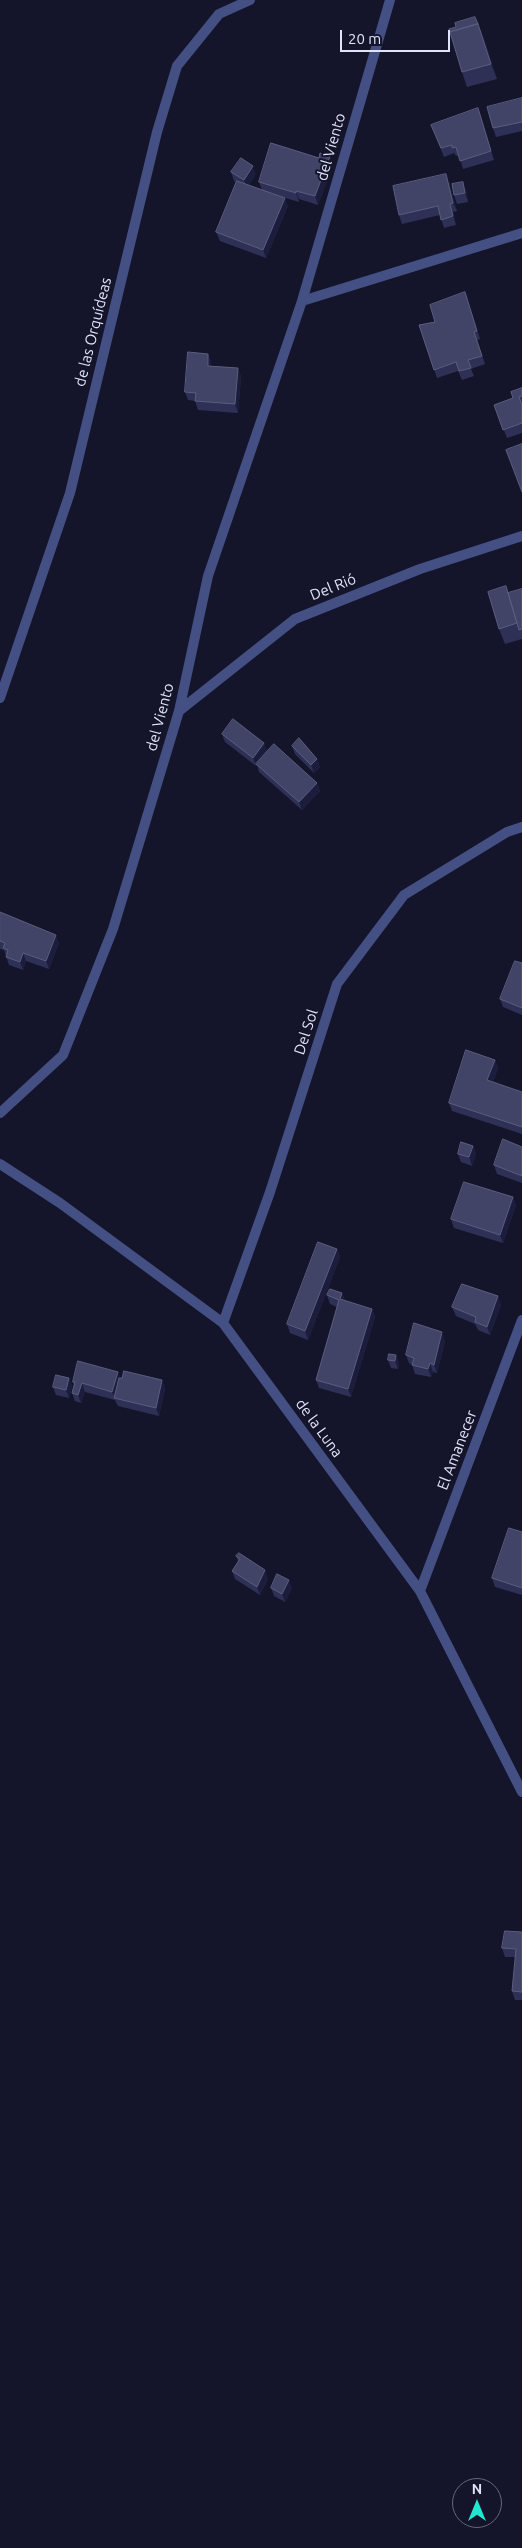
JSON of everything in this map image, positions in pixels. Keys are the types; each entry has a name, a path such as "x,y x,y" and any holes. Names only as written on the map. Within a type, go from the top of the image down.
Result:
{"street":[{"name":"de las Orquídeas","path":"0,698 70,493 157,132 177,66 218,14 250,0"},
{"name":"del Viento","path":"0,1113 63,1055 113,929 179,711 208,576 302,301 390,0"},
{"path":"302,301 522,233"},
{"name":"Del Rió","path":"179,711 295,619 420,569 522,536"},
{"name":"Del Sol","path":"223,1323 270,1192 337,984 404,895 507,832 522,827"},
{"name":"de la Luna","path":"0,1164 60,1204 223,1323 420,1591 522,1792"},
{"name":"El Amanecer","path":"420,1591 522,1320"}],"building":[{"path":"475,17 478,24 450,32 449,29 456,27 455,23"},
{"path":"478,24 491,64 462,72 450,32"},
{"path":"522,98 522,122 493,128 487,107"},
{"path":"478,108 491,151 460,161 456,147 452,148 452,145 441,148 431,125"},
{"path":"271,143 319,158 320,153 330,156 315,196 296,191 296,193 259,182"},
{"path":"241,158 253,166 244,180 231,172"},
{"path":"446,174 453,203 450,204 453,216 441,220 438,206 399,215 393,186"},
{"path":"237,181 285,198 263,250 216,232"},
{"path":"463,182 465,193 454,195 452,184"},
{"path":"465,292 477,331 474,332 482,356 468,360 471,368 459,371 456,362 434,370 419,325 435,322 430,305"},
{"path":"188,352 208,354 208,366 238,368 235,404 195,401 196,393 185,392"},
{"path":"522,388 522,396 519,397 522,405 522,423 503,430 494,405 513,398 511,392"},
{"path":"522,444 522,492 506,450"},
{"path":"506,586 517,623 499,629 488,592"},
{"path":"522,589 522,629 519,630 508,593"},
{"path":"233,719 264,743 253,758 222,734"},
{"path":"299,738 317,759 311,765 292,746"},
{"path":"274,744 317,783 299,802 256,764"},
{"path":"0,912 56,935 46,961 23,953 20,962 6,957 8,950 3,948 5,943 0,941"},
{"path":"515,961 522,963 522,1008 500,999"},
{"path":"466,1050 495,1060 487,1080 522,1092 522,1127 449,1103"},
{"path":"503,1139 522,1147 522,1176 494,1165"},
{"path":"461,1142 473,1146 469,1157 458,1154"},
{"path":"464,1182 513,1197 500,1235 451,1219"},
{"path":"318,1242 337,1249 305,1331 287,1324"},
{"path":"462,1284 498,1296 487,1327 475,1322 476,1317 452,1307"},
{"path":"330,1289 342,1293 340,1299 372,1309 348,1389 316,1380 339,1300 327,1295"},
{"path":"414,1323 442,1332 434,1365 430,1363 428,1369 412,1365 414,1358 406,1355"},
{"path":"389,1354 396,1355 395,1361 388,1360"},
{"path":"78,1361 118,1372 112,1392 82,1383 78,1395 72,1393"},
{"path":"124,1371 162,1380 156,1408 114,1398 119,1378 122,1378"},
{"path":"56,1375 69,1378 66,1390 53,1387"},
{"path":"509,1528 522,1532 522,1588 492,1578"},
{"path":"239,1553 265,1570 257,1587 232,1571 240,1559 236,1556"},
{"path":"277,1574 289,1580 282,1594 271,1588"},
{"path":"505,1931 522,1932 522,1992 512,1991 516,1949 502,1948"}]}
